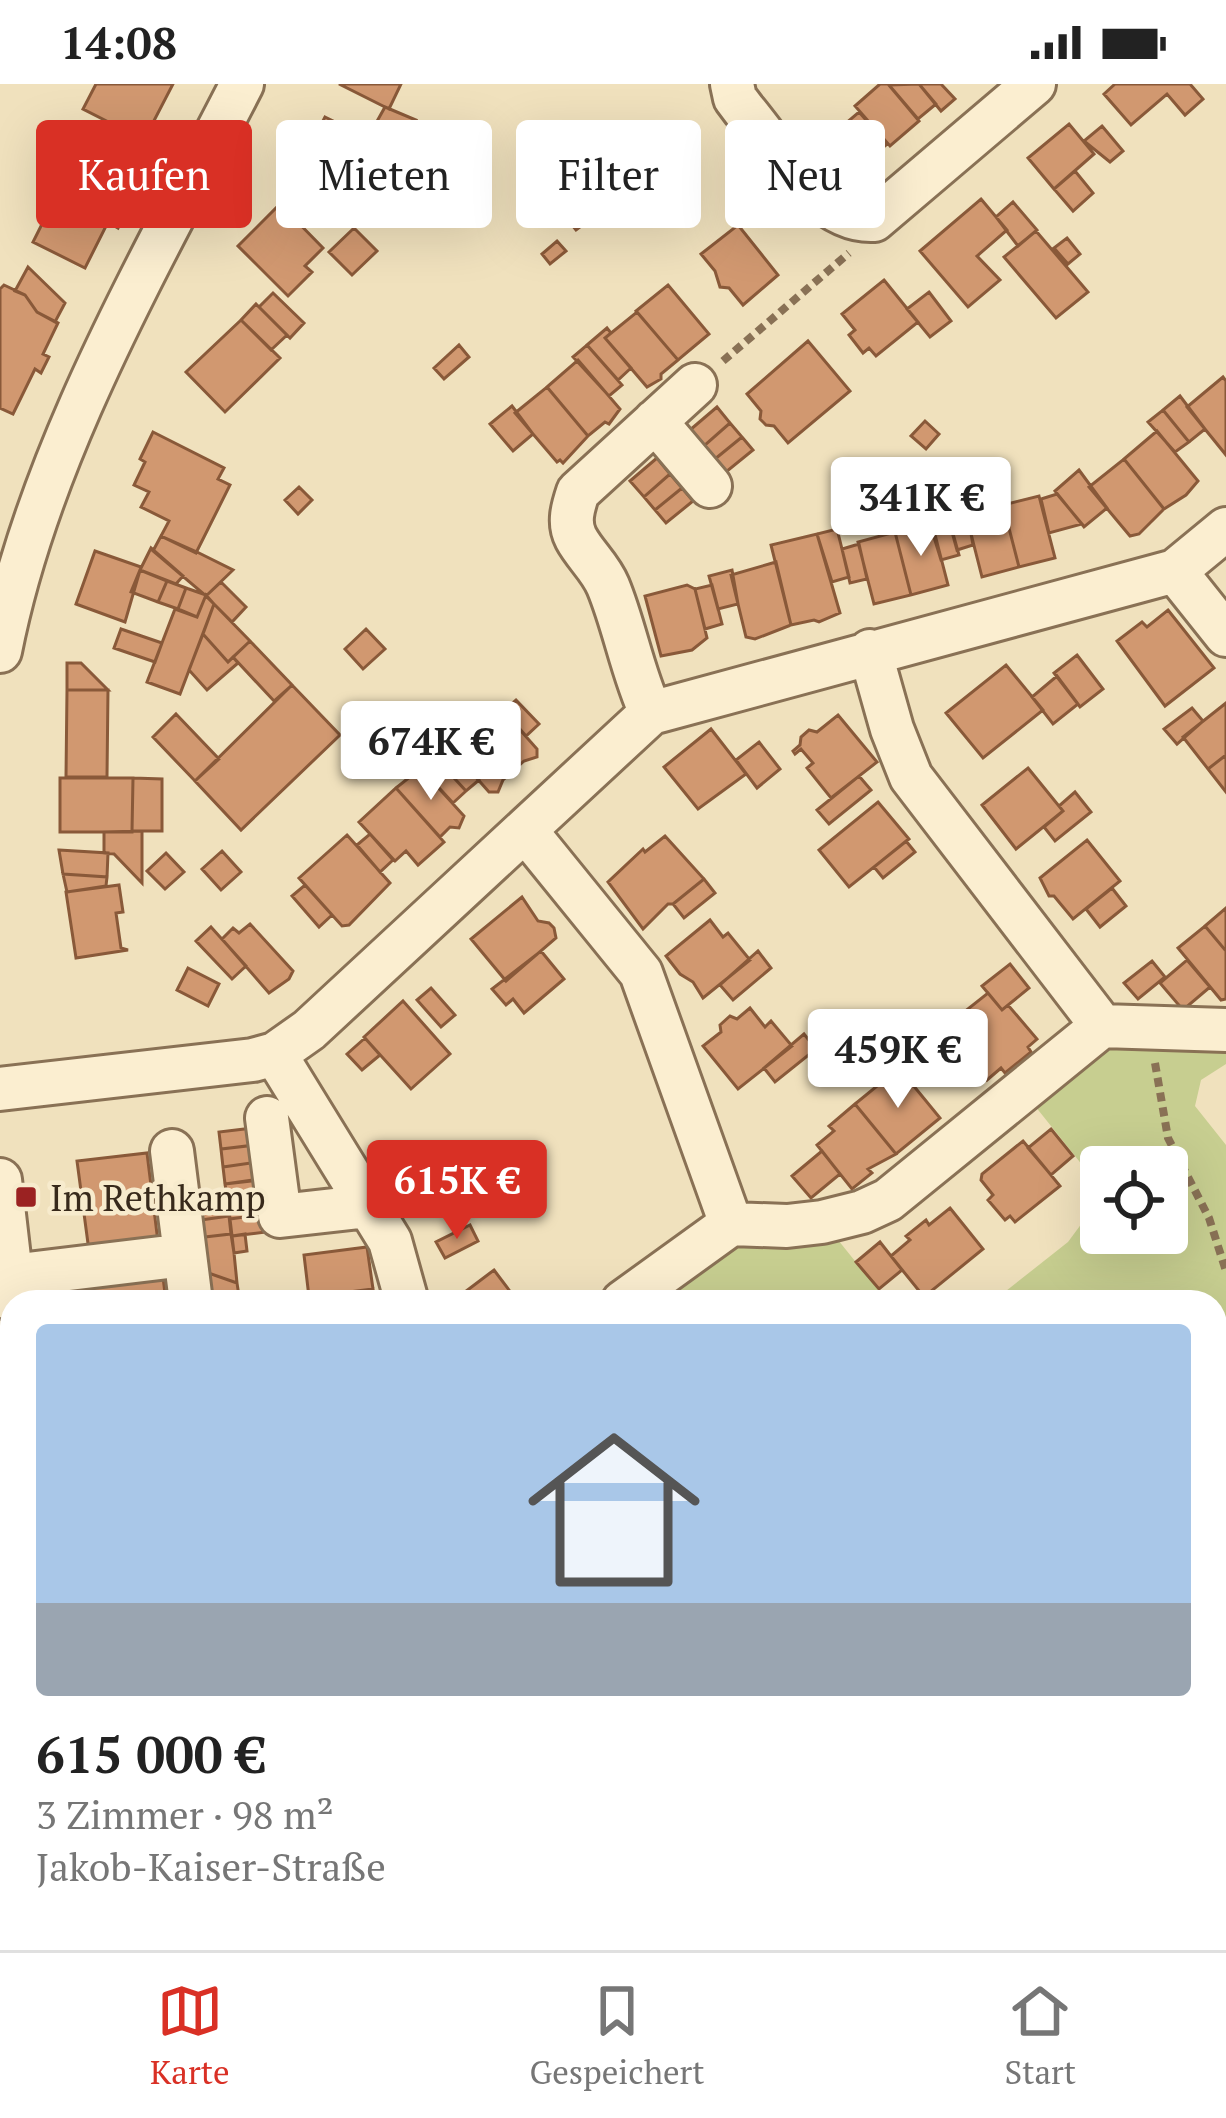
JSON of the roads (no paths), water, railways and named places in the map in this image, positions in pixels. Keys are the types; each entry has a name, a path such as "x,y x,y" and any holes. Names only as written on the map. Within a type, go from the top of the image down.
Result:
{"street":[{"path":"0,652 19,570 78,412 242,84"},
{"path":"732,84 744,110 825,206 852,219 874,220 1034,84"},
{"path":"651,712 635,678 609,587 575,537 571,512 578,492 694,385"},
{"path":"655,421 710,486"},
{"path":"0,1089 231,1064 275,1054 308,1030 651,712 1174,571 1226,529"},
{"path":"1174,571 1226,635"},
{"path":"870,651 911,777 1102,1026"},
{"path":"525,830 641,973 731,1224"},
{"path":"639,1290 731,1224 822,1222 862,1213 888,1200 1102,1026 1226,1030"},
{"path":"275,1054 369,1206 398,1262 404,1290"},
{"path":"268,1118 280,1216 369,1206"},
{"path":"172,1151 189,1290"},
{"path":"0,1180 13,1289 185,1255"}],"place":[{"name":"Im Rethkamp","path":"26,1197"}]}
